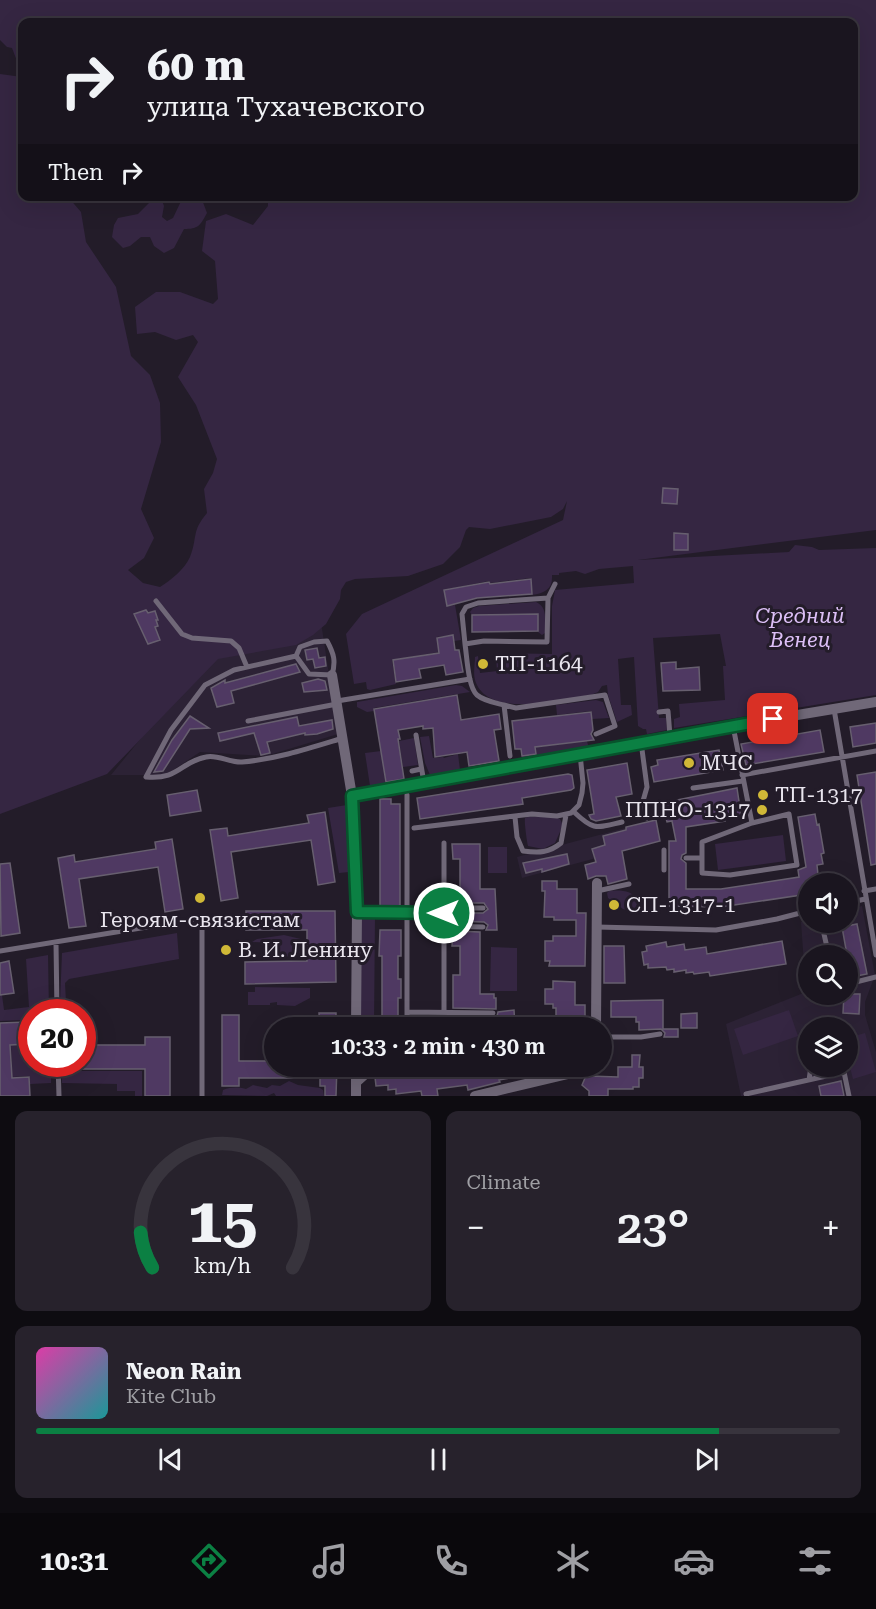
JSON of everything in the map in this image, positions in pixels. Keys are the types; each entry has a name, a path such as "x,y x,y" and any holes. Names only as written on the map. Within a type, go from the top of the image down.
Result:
{"street":[{"path":"332,675 352,796 357,912 356,1017"},
{"path":"352,796 670,736 876,702"},
{"path":"596,1017 597,887"},
{"path":"475,1096 555,1077"}],"lane":[{"path":"465,644 484,641 547,642 548,598 555,584"},
{"path":"548,598 478,603 466,607 462,614 472,688 477,695 520,708 605,695 615,726 596,734"},
{"path":"156,601 182,634 192,638 231,640 239,648 247,667"},
{"path":"327,641 334,653 335,663 332,675 309,674 296,656 300,647 314,642 327,641"},
{"path":"296,656 234,670 205,685 171,730 146,777 156,778 174,774 195,759 209,756 235,763 256,761 342,738"},
{"path":"248,721 471,679"},
{"path":"504,705 510,756"},
{"path":"834,709 876,955"},
{"path":"659,712 668,711 670,736"},
{"path":"732,726 752,823"},
{"path":"416,735 424,783"},
{"path":"641,742 647,787 643,801 647,818"},
{"path":"693,788 876,752"},
{"path":"414,828 531,814 566,815 574,812 582,794 583,776 580,754"},
{"path":"412,771 421,769"},
{"path":"407,1017 408,795"},
{"path":"574,812 587,824 598,828 622,822"},
{"path":"789,814 796,865 730,875 702,873 702,858 702,842 752,823 789,814"},
{"path":"514,817 517,837 523,851 539,853 552,850 561,843 566,815"},
{"path":"444,843 444,1012"},
{"path":"664,850 667,859 664,870"},
{"path":"686,858 702,858"},
{"path":"597,887 629,884"},
{"path":"864,891 876,889"},
{"path":"858,901 865,899"},
{"path":"357,912 408,913 483,908"},
{"path":"867,912 876,910"},
{"path":"597,927 716,930 798,913"},
{"path":"0,951 202,918 202,1096"},
{"path":"444,926 483,927"},
{"path":"824,934 826,945"},
{"path":"56,943 57,999"},
{"path":"858,982 876,977"},
{"path":"407,1012 493,1013"},
{"path":"612,1037 660,1034"},
{"path":"746,1094 844,1072 849,1096"},
{"path":"58,1077 59,1096"},
{"path":"356,1091 368,1077"}],"shaded area":[{"path":"321,622 338,734 266,756 200,752 166,775 111,775 214,649"},
{"path":"625,828 630,849 522,878 517,857"},
{"path":"862,906 875,975 865,1002 865,1015 876,1052 876,1096 741,1096 726,1024 798,995 798,1005 858,1005 858,945 803,945 802,933 858,933 858,907"}],"green space":[{"name":"Средний Венец","path":"0,0 876,0 876,530 638,560 789,552 795,545 819,550 876,548 876,695 674,728 674,719 680,717 679,704 725,700 723,666 726,666 720,634 653,638 659,718 666,718 667,730 647,734 646,729 638,726 634,657 618,659 621,705 631,705 632,715 617,722 607,685 602,686 598,692 591,695 544,703 509,703 494,700 482,692 474,677 475,657 478,656 480,673 497,671 498,653 552,654 552,606 555,590 634,583 633,566 599,569 585,574 576,571 552,575 550,587 541,593 532,595 531,578 490,583 489,581 444,590 447,606 455,605 461,640 454,641 452,635 437,637 439,652 392,660 396,684 370,690 367,689 366,682 354,684 346,634 362,614 563,520 567,501 563,509 551,517 490,529 469,527 460,547 443,564 408,576 355,579 346,582 341,590 340,599 326,624 313,635 296,645 218,659 107,774 0,814 0,74 18,76 18,201 71,201 81,212 86,242 116,287 131,356 150,375 160,403 161,442 141,509 154,538 144,558 128,570 143,583 160,587 181,570 190,557 197,530 207,513 204,489 213,473 217,459 196,405 178,377 198,342 193,335 176,340 155,332 137,334 135,307 156,292 180,292 213,304 218,299 215,261 202,251 206,221 226,214 253,225 268,206 268,201 858,201 858,18 18,18 18,64 12,48 7,47 0,40"},
{"path":"151,201 162,201 164,206 162,217 167,221 173,218 181,201 202,201 207,213 198,226 184,229 174,248 164,253 154,246 150,237 141,237 130,246 123,248 112,237 118,218 138,214"},
{"path":"536,602 540,604 545,615 545,633 542,635 538,632 538,614 472,615 470,612 479,606"},
{"path":"456,685 470,692 374,708 374,711 367,712 357,707 357,702"},
{"path":"596,700 603,702 609,718 592,719 591,711 557,715 556,705"},
{"path":"429,736 433,758 458,754 460,770 430,775 420,737"},
{"path":"414,738 418,765 403,767 399,741"},
{"path":"587,741 588,745 595,745 522,758 521,749"},
{"path":"381,751 386,783 370,786 365,753"},
{"path":"347,805 349,872 339,873 328,808"},
{"path":"525,818 560,819 563,825 555,843 543,849 528,846"},
{"path":"783,835 786,861 718,870 715,844"},
{"path":"488,847 507,847 507,873 488,873"},
{"path":"609,891 630,893 638,901 637,907 630,911 623,909 608,898"},
{"path":"375,914 374,1017 359,1017 361,920 365,915"},
{"path":"177,933 179,959 69,979 65,983 66,999 60,999 62,953"},
{"path":"284,935 305,940 302,955 298,957 277,956 272,951 275,948 274,943 252,942 257,939"},
{"path":"491,947 517,948 517,991 490,991"},
{"path":"48,955 49,999 28,999 26,959"},
{"path":"255,987 310,988 310,998 295,1006 277,1005 277,1002 270,1003 270,1005 248,1005 248,992 255,992"},
{"path":"0,995 2,995 4,1010 18,1008 18,1020 0,1021"},
{"path":"789,1010 798,1036 743,1055 734,1029"},
{"path":"865,1033 876,1072 853,1079 852,1077 858,1077 858,1035"},
{"path":"11,1045 18,1045 18,1077 12,1077"},
{"path":"96,1071 142,1071 142,1096 135,1096 135,1091 117,1091 117,1084 62,1083 62,1077 96,1077"},
{"path":"29,1077 51,1077 51,1083 30,1084"},
{"path":"289,1081 298,1085 320,1088 324,1096 276,1096 274,1093 267,1096 222,1095 223,1090 229,1088 246,1089 253,1085 267,1088 272,1085 280,1086"}],"building":[{"path":"663,488 678,489 677,504 662,503"},
{"path":"674,533 688,534 688,550 674,550"},
{"path":"531,579 532,594 477,598 447,606 444,590 489,582 490,584"},
{"path":"146,610 148,613 155,611 158,626 155,627 160,640 148,644 134,614"},
{"path":"538,614 538,631 472,632 472,615"},
{"path":"453,635 455,650 459,650 463,672 446,675 444,665 419,669 421,678 396,682 393,660 439,653 437,638"},
{"path":"317,648 319,658 325,657 326,666 315,668 313,659 307,660 305,650"},
{"path":"676,662 676,669 699,667 700,690 663,691 661,663"},
{"path":"296,664 300,672 231,691 234,703 217,707 211,688 225,680 225,683"},
{"path":"318,679 325,681 327,690 304,692 302,683"},
{"path":"457,695 461,720 499,714 501,729 494,730 499,761 469,766 467,752 435,757 433,728 423,729 423,726 398,730 404,779 386,782 374,709"},
{"path":"591,712 593,730 591,734 594,740 535,747 536,754 522,756 521,749 515,749 512,721"},
{"path":"190,716 209,728 190,729 163,771 154,772 172,740"},
{"path":"297,717 299,726 332,720 333,729 317,734 305,735 305,733 267,742 270,753 261,755 254,733 220,741 218,733"},
{"path":"876,723 876,743 853,747 850,727"},
{"path":"820,730 824,752 746,765 741,744"},
{"name":"МЧС","path":"719,750 723,770 654,782 651,767 658,765 657,760"},
{"path":"627,763 632,794 616,797 621,816 596,821 591,819 589,815 594,814 587,770"},
{"path":"876,772 876,864 871,865 857,775"},
{"path":"572,775 574,788 571,790 522,798 523,804 420,819 417,798"},
{"path":"737,788 741,815 725,818 725,821 686,827 686,853 681,859 686,863 686,889 721,889 798,877 798,895 721,907 669,906 669,841 676,841 672,821 667,822 662,803"},
{"path":"197,790 201,811 170,816 167,795"},
{"path":"380,799 391,799 391,804 400,804 400,906 380,906"},
{"path":"325,812 335,882 318,885 311,840 231,852 238,898 221,901 210,830 227,828 228,836 309,823 307,815"},
{"path":"815,814 817,825 819,824 824,853 821,854 823,864 817,865 818,873 798,873 798,870 806,867 798,817"},
{"path":"656,820 660,841 622,851 627,879 608,884 606,876 588,879 585,865 596,862 592,849 605,845 603,836 626,830 626,827"},
{"path":"172,839 183,909 165,912 158,867 79,879 86,926 69,928 58,858 74,855 75,862 156,849 155,842"},
{"path":"452,844 480,844 480,889 495,889 497,930 486,930 488,925 484,922 452,921 452,913 483,913 488,909 484,903 453,903 453,888 460,888 460,859 453,859"},
{"path":"567,854 569,864 542,872 542,869 526,873 523,863"},
{"path":"10,863 20,933 1,936 0,864"},
{"path":"542,881 557,881 557,889 577,889 577,913 586,913 585,966 549,966 550,961 545,961 545,941 553,941 553,936 576,936 576,920 554,920 554,917 544,917 545,891 542,891"},
{"path":"246,911 335,911 336,982 245,984 245,962 307,961 307,930 246,930"},
{"path":"858,929 867,974 858,976 858,945 845,945 843,933 858,933"},
{"path":"380,930 401,930 398,979 401,979 401,998 398,998 398,1017 382,1017 382,956 379,956"},
{"path":"453,931 480,932 480,994 494,994 496,1009 453,1008 453,975 460,975 460,946 452,946"},
{"path":"782,941 786,964 710,976 709,972 694,974 693,972 686,973 686,970 674,972 674,969 667,970 666,967 648,968 648,964 644,965 642,952 647,951 646,946 666,942 667,947 684,944 685,950 706,947 707,954"},
{"path":"604,946 624,946 625,983 604,983"},
{"path":"9,961 14,993 0,995 0,963"},
{"path":"553,981 575,982 575,1005 585,1005 585,1017 556,1017 556,1008 553,1008 553,1004 545,1004 545,989 553,989"},
{"path":"858,994 860,994 859,1014 843,1013 843,1005 858,1005"},
{"path":"663,1000 663,1029 678,1029 678,1037 664,1037 665,1033 661,1029 639,1030 636,1017 611,1017 611,1001"},
{"path":"514,1010 514,1017 496,1017 498,1012"},
{"path":"319,1013 336,1013 336,1017 319,1017"},
{"path":"697,1013 697,1028 681,1028 681,1014"},
{"path":"222,1015 239,1015 239,1061 264,1061 264,1077 337,1077 336,1096 325,1096 325,1086 320,1086 320,1078 239,1078 239,1086 222,1086"},
{"path":"18,1022 18,1045 10,1045 12,1078 29,1077 30,1096 0,1096 0,1023"},
{"path":"145,1037 170,1037 170,1096 145,1096 145,1069 96,1069 96,1045 145,1045"},
{"path":"632,1055 640,1055 639,1067 643,1067 643,1078 639,1078 639,1087 608,1089 608,1096 589,1096 589,1091 582,1085 587,1077 618,1077 618,1067 632,1067"},
{"path":"375,1077 516,1077 468,1090 467,1085 437,1089 438,1096 422,1096 421,1091 396,1094 396,1089 388,1090 388,1085 376,1086"},
{"path":"841,1081 844,1096 821,1096 819,1086"}],"place":[{"name":"ТП-1164","path":"483,664"},
{"name":"МЧС","path":"689,763"},
{"name":"ТП-1317","path":"763,795"},
{"name":"ППНО-1317","path":"762,810"},
{"name":"Героям-связистам","path":"200,898"},
{"name":"СП-1317-1","path":"614,905"},
{"name":"В. И. Ленину","path":"226,950"}],"route":[{"path":"444,913 357,912 352,796 773,719"}]}
